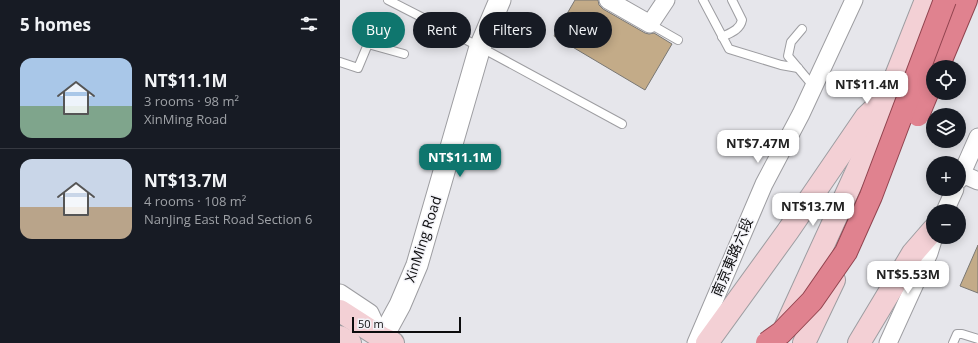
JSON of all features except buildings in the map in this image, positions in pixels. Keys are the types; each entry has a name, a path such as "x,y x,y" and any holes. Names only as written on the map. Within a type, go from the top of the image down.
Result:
{"highway":[{"path":"767,343 781,333 812,301 846,252 871,196 945,0"},
{"path":"941,60 966,0"},
{"path":"778,343 795,328 835,284 870,228 926,95"}],"main road":[{"path":"778,343 878,125 926,0"},
{"path":"804,343 866,214 933,57 966,0"},
{"path":"707,343 788,231 866,117 888,96"},
{"path":"859,343 913,253 926,238"},
{"path":"345,330 385,341"}],"street":[{"name":"XinMing Road","path":"495,12 500,0"},
{"path":"608,0 650,24 666,0"},
{"name":"南京東路六段","path":"696,343 764,184 802,114 854,0"},
{"name":"XinMing Road","path":"385,341 417,265 480,48"},
{"path":"966,165 978,137"},
{"path":"966,178 978,181"},
{"path":"888,343 932,244"},
{"path":"340,293 370,313 385,341"}],"lane":[{"path":"388,0 479,46"},
{"path":"703,0 729,48 781,65 798,68"},
{"path":"722,37 734,32 741,25 742,20 732,0"},
{"path":"650,24 678,40"},
{"path":"802,29 791,42 788,56 814,88"},
{"path":"340,62 358,68 368,44 404,54"},
{"path":"482,48 622,124"},
{"path":"953,343 957,334 978,338"}]}
